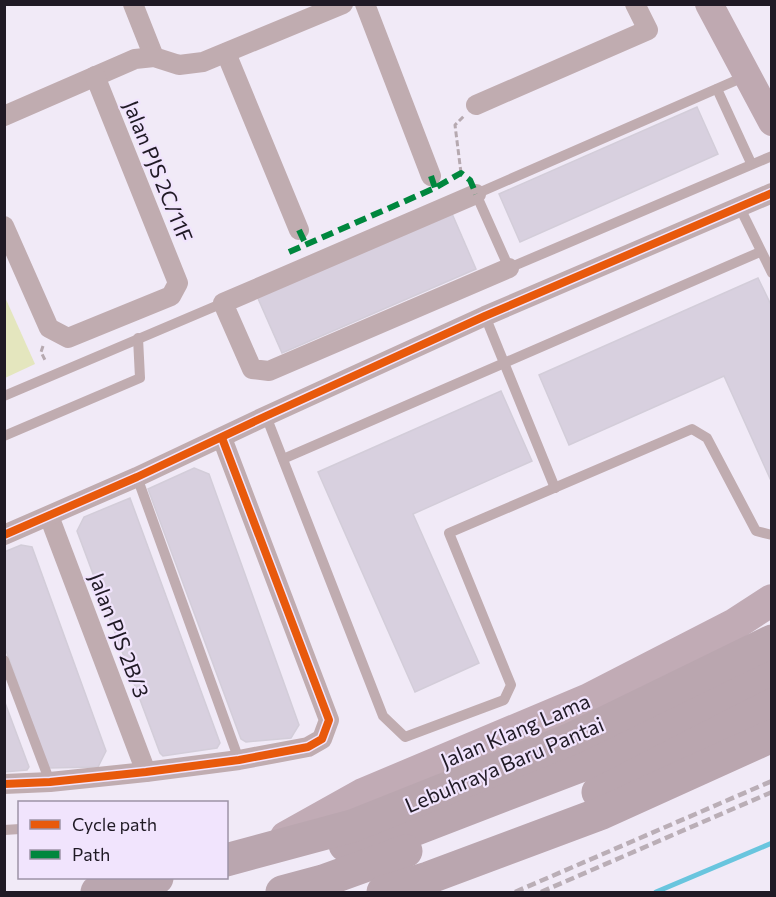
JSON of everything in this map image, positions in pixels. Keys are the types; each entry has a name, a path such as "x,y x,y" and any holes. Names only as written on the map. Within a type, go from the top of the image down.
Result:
{"highway":[{"name":"Lebuhraya Baru Pantai","path":"240,853 352,826 571,739 771,641"},
{"path":"240,853 360,844 416,829 580,766 771,668"},
{"name":"Lebuhraya Baru Pantai","path":"282,892 323,881 510,812 664,741 771,682"},
{"path":"428,878 771,701"},
{"path":"383,892 428,878 602,813 771,736"},
{"path":"97,892 153,879"}],"main road":[{"path":"709,4 746,76 769,112"},
{"name":"Jalan Klang Lama","path":"240,853 363,794 589,699 735,624 771,600"}],"street":[{"path":"133,4 154,57"},
{"path":"4,116 135,59 154,57 179,65 203,62 343,4"},
{"path":"365,4 431,177"},
{"path":"476,105 648,30 635,4"},
{"path":"226,53 299,230"},
{"name":"Jalan PJS 2C/11F","path":"49,328 68,338 171,296 178,283 95,76"},
{"path":"4,535 137,477 485,316 771,193"},
{"path":"476,194 223,303 252,369 269,371 509,268"},
{"path":"4,226 49,328"},
{"path":"4,784 50,782 239,760 308,747 322,739 329,720 222,438"},
{"name":"Jalan PJS 2B/3","path":"49,516 146,772"}],"lane":[{"path":"746,76 476,194 509,268 771,156"},
{"path":"717,89 752,163"},
{"path":"739,206 771,273"},
{"path":"283,459 760,252"},
{"path":"4,396 223,303"},
{"path":"485,316 555,488"},
{"path":"4,436 140,378 138,338"},
{"path":"266,416 383,716 405,737 504,700 511,685 449,533 692,429 707,438 756,531 771,535"},
{"path":"137,477 239,760"},
{"path":"4,660 50,782"}],"path":[{"path":"461,173 455,125 476,105"},
{"path":"49,328 41,352 52,375"}],"green space":[{"path":"4,295 35,364 5,378 4,378"}],"building":[{"path":"697,107 718,154 520,242 499,194"},
{"path":"450,209 476,269 282,353 256,294"},
{"path":"758,278 772,307 772,483 724,376 569,445 539,375"},
{"path":"501,391 532,461 413,514 479,663 415,692 318,472"},
{"path":"194,468 209,474 299,725 291,738 246,742 241,739 148,489"},
{"path":"130,498 220,743 217,748 163,756 160,753 77,531 84,517"},
{"path":"21,545 32,547 106,751 98,767 48,768 4,645 4,552"},
{"path":"4,700 29,767 27,770 4,772"}],"waterway":[{"path":"656,892 772,843"}],"railway":[{"path":"515,892 772,781"},
{"path":"541,892 772,792"}],"marked path":[{"path":"289,252 435,188 461,173 470,180 476,194"},
{"path":"431,176 435,188"},
{"path":"299,230 306,245"}],"cycle path":[{"path":"4,535 137,477 485,316 772,193"},
{"path":"4,784 50,782 239,760 308,747 322,739 329,720 222,438"}]}
